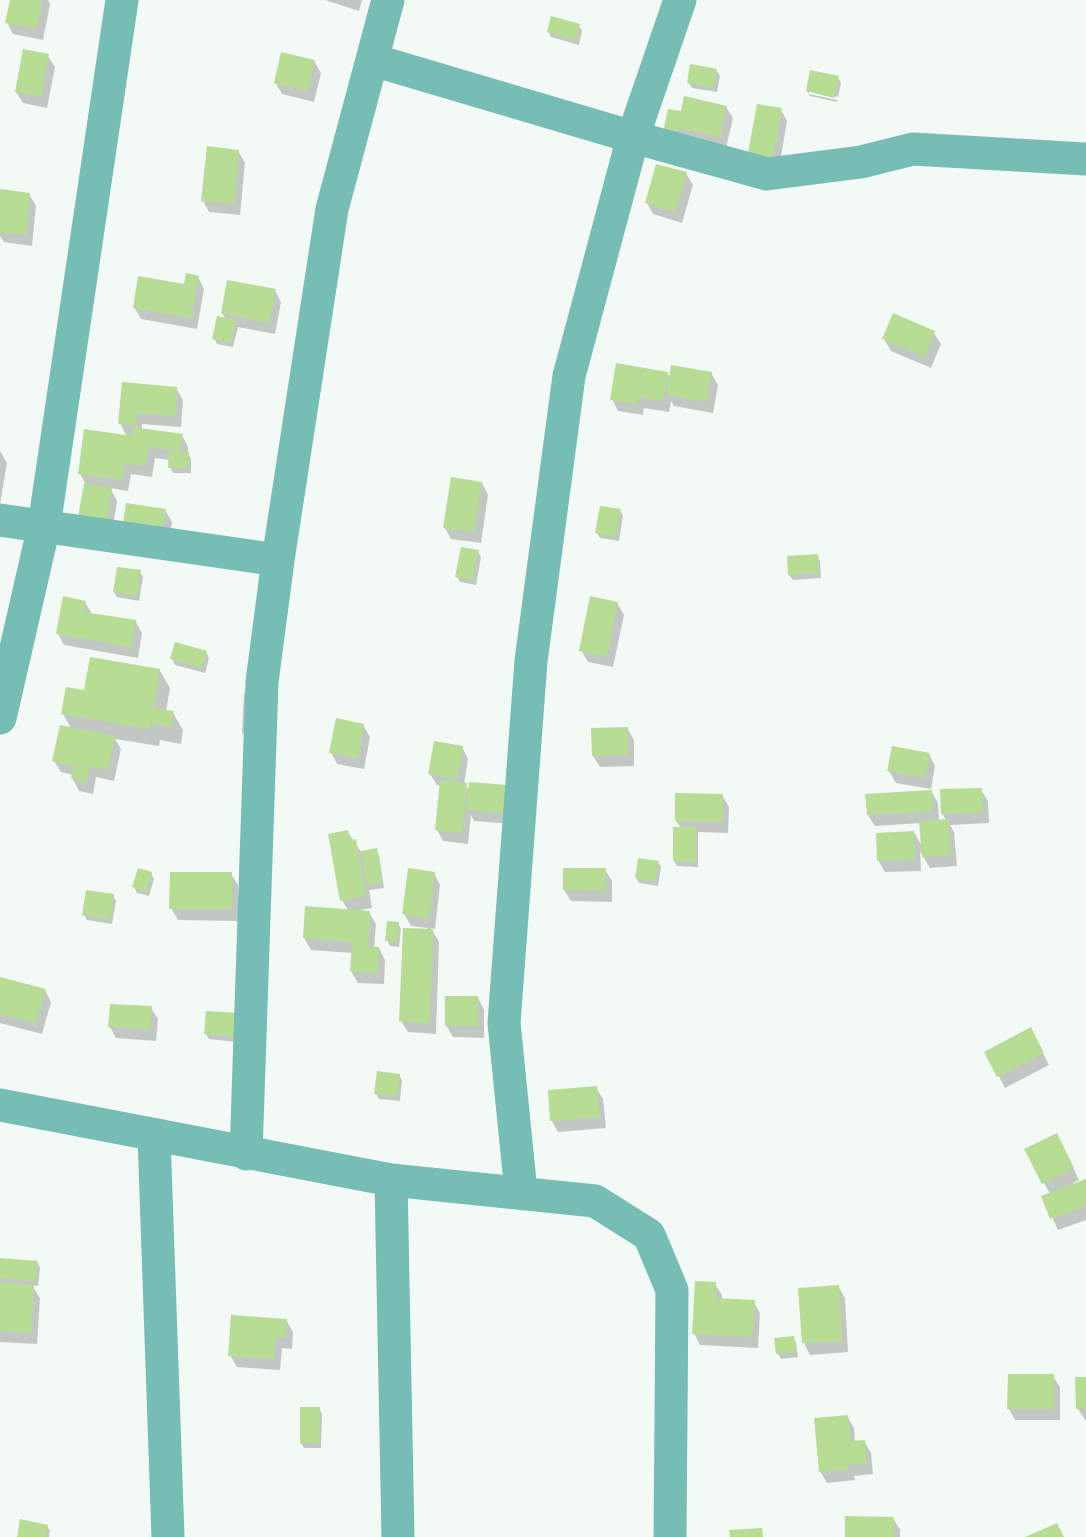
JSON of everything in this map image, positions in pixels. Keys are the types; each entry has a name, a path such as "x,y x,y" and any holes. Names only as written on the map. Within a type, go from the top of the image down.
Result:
{"street":[{"path":"0,718 44,526 122,0"},
{"path":"246,1154 262,682 278,560 332,209 388,0"},
{"path":"521,1192 504,1023 531,662 569,376 633,137 680,0"},
{"path":"373,60 767,174 861,162 913,149 1086,159"},
{"path":"0,520 278,560"},
{"path":"0,1106 391,1180 595,1201 649,1235 672,1290 670,1537"},
{"path":"154,1136 168,1537"},
{"path":"391,1180 399,1537"}],"building":[{"path":"10,0 42,0 37,29 5,23"},
{"path":"551,16 580,24 576,40 547,32"},
{"path":"23,49 49,54 41,97 15,92"},
{"path":"281,52 315,60 308,91 274,83"},
{"path":"690,64 717,69 714,88 687,83"},
{"path":"810,70 839,76 834,98 806,91"},
{"path":"684,96 727,106 720,137 677,128 675,139 662,137 668,109 681,111"},
{"path":"757,104 782,108 772,163 747,158"},
{"path":"207,146 239,150 234,204 201,201"},
{"path":"656,164 687,172 676,212 645,203"},
{"path":"0,189 30,193 26,235 0,232"},
{"path":"186,273 199,276 191,318 133,308 138,276 184,284"},
{"path":"227,280 276,289 269,323 221,313"},
{"path":"893,313 935,331 925,357 882,339"},
{"path":"217,316 236,320 231,342 212,339"},
{"path":"616,363 668,372 663,401 638,397 637,404 610,400"},
{"path":"671,365 712,372 707,402 666,395"},
{"path":"122,382 177,387 175,416 137,413 136,425 118,424"},
{"path":"133,427 183,434 180,451 149,447 146,466 125,463 122,480 78,474 84,429 132,436"},
{"path":"169,451 189,452 189,468 168,468"},
{"path":"451,477 482,482 474,532 443,528"},
{"path":"84,483 112,488 105,528 77,523"},
{"path":"126,503 166,509 161,537 122,531"},
{"path":"600,506 621,509 616,537 595,533"},
{"path":"461,547 479,550 473,580 455,577"},
{"path":"818,554 819,573 788,575 787,556"},
{"path":"117,567 141,570 137,596 113,592"},
{"path":"63,596 86,601 84,612 136,620 132,647 56,634"},
{"path":"590,596 618,602 607,657 579,651"},
{"path":"175,642 207,651 202,668 170,659"},
{"path":"90,657 160,669 154,708 174,711 171,727 151,723 150,729 61,714 66,687 84,690"},
{"path":"336,718 364,724 358,758 329,753"},
{"path":"60,725 115,736 108,770 90,766 86,783 71,779 73,766 52,761"},
{"path":"628,727 628,755 592,756 591,728"},
{"path":"434,741 463,746 457,779 428,774"},
{"path":"892,746 930,753 925,778 887,771"},
{"path":"440,780 467,783 462,833 435,830"},
{"path":"469,782 507,785 505,813 466,810"},
{"path":"982,788 983,812 941,814 940,789"},
{"path":"932,790 933,811 867,815 865,794"},
{"path":"675,793 723,794 723,822 675,821"},
{"path":"948,819 951,855 922,857 919,821"},
{"path":"673,827 696,827 696,862 673,861"},
{"path":"348,830 350,840 356,839 366,896 340,901 328,834"},
{"path":"914,831 915,859 877,861 876,833"},
{"path":"377,848 382,883 366,885 361,851"},
{"path":"638,858 659,861 655,881 635,878"},
{"path":"138,868 152,872 146,892 132,887"},
{"path":"408,868 435,872 429,918 402,914"},
{"path":"563,868 606,868 606,891 563,890"},
{"path":"170,872 232,872 232,909 169,909"},
{"path":"86,890 114,894 110,919 82,915"},
{"path":"305,906 370,911 368,946 379,947 378,973 350,971 352,942 303,938"},
{"path":"387,921 399,922 397,942 385,941"},
{"path":"403,928 433,929 430,1023 399,1021"},
{"path":"0,977 46,989 36,1023 0,1014"},
{"path":"445,996 478,996 478,1026 445,1026"},
{"path":"110,1004 152,1006 150,1029 108,1027"},
{"path":"206,1011 237,1013 235,1037 204,1034"},
{"path":"1031,1027 1044,1053 997,1077 984,1052"},
{"path":"377,1071 400,1074 398,1096 374,1094"},
{"path":"597,1086 600,1117 550,1121 548,1090"},
{"path":"1057,1133 1074,1168 1042,1184 1024,1149"},
{"path":"1086,1179 1086,1206 1050,1219 1041,1196"},
{"path":"0,1258 38,1261 36,1281 0,1278"},
{"path":"695,1281 716,1282 716,1298 755,1300 752,1337 692,1334"},
{"path":"0,1283 34,1285 31,1333 0,1331"},
{"path":"839,1285 842,1341 802,1343 798,1288"},
{"path":"231,1315 287,1319 286,1338 276,1337 274,1359 228,1356"},
{"path":"794,1336 796,1352 776,1354 774,1338"},
{"path":"1008,1374 1054,1374 1054,1409 1007,1409"},
{"path":"1075,1377 1086,1377 1086,1409 1076,1409"},
{"path":"300,1407 320,1407 319,1443 300,1443"},
{"path":"848,1415 851,1441 865,1440 867,1463 848,1465 849,1469 819,1472 814,1418"},
{"path":"845,1516 894,1517 894,1537 845,1537"},
{"path":"20,1519 48,1525 46,1537 17,1537"},
{"path":"1057,1523 1064,1537 1025,1537"},
{"path":"762,1528 763,1537 730,1537 729,1530"}]}
